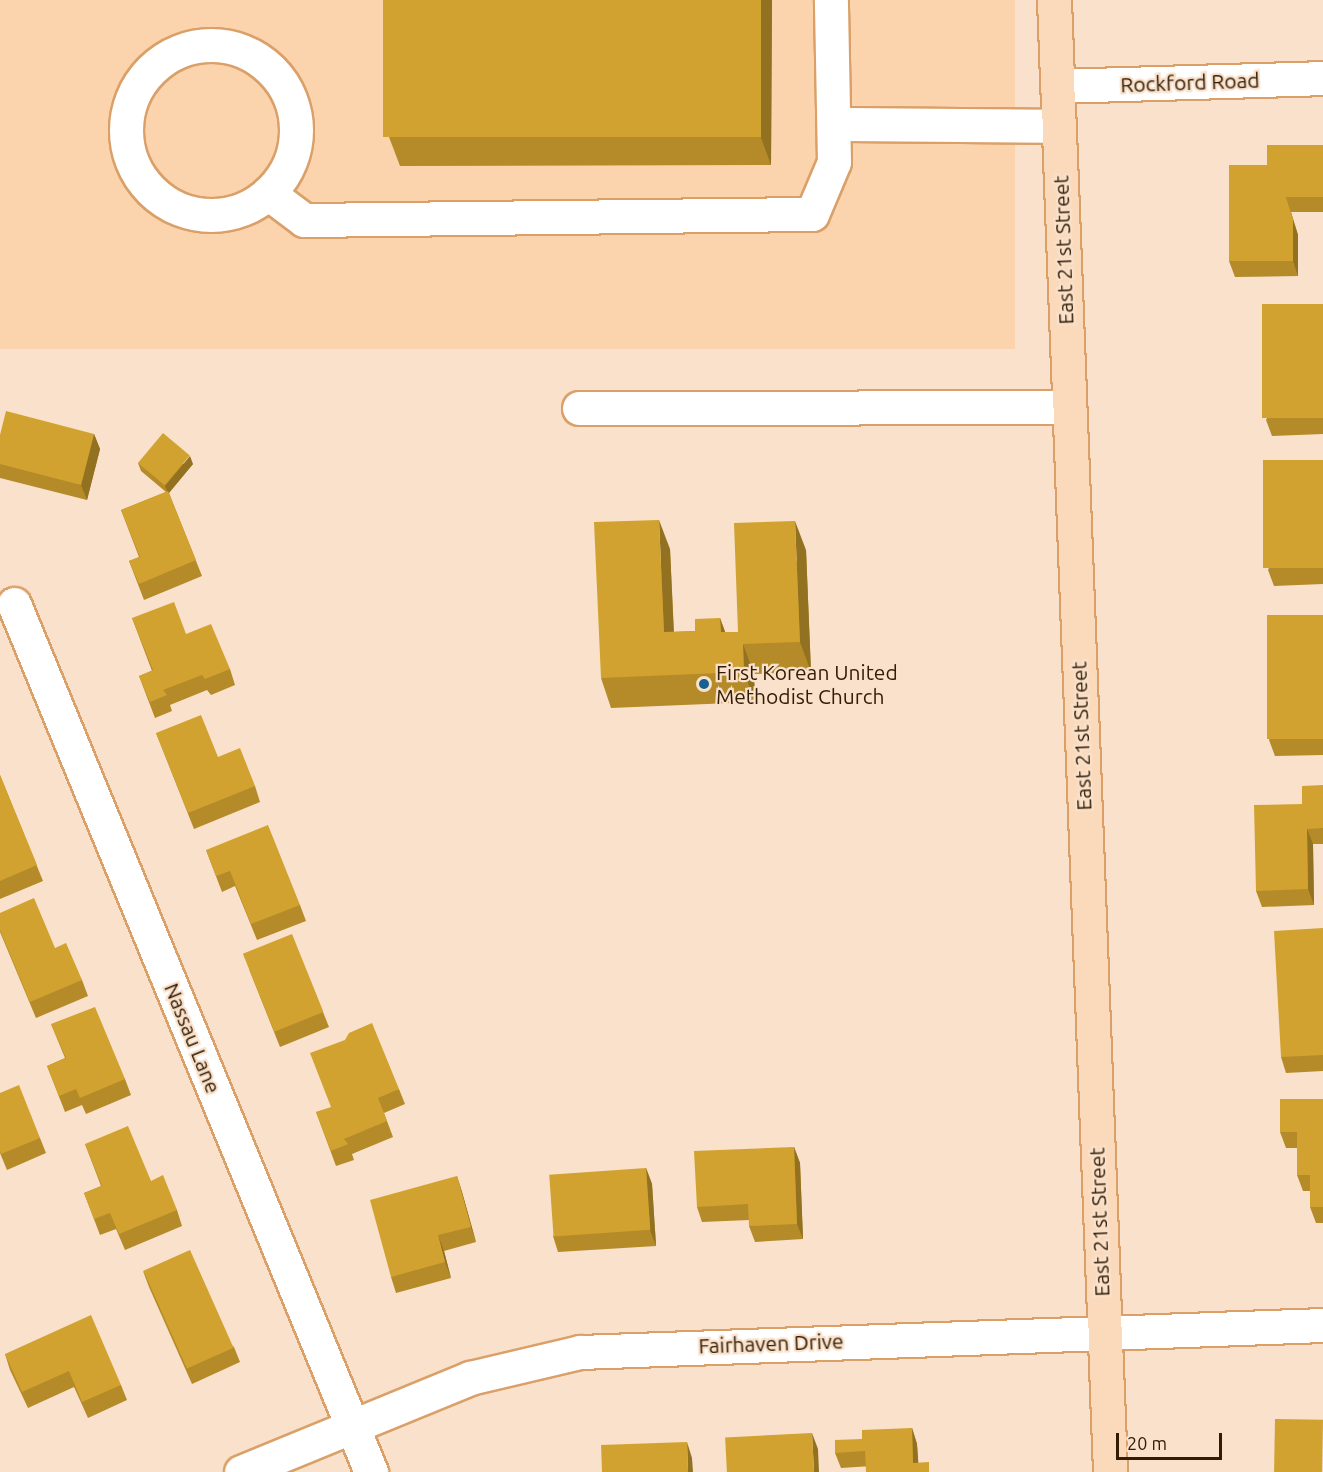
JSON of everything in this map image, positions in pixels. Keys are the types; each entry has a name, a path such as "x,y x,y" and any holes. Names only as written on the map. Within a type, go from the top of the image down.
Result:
{"main road":[{"name":"East 21st Street","path":"1054,0 1110,1472"}],"street":[{"path":"268,194 304,220 812,214 834,162 831,0"},
{"path":"202,45 228,46 253,56 274,72 289,95 296,121 294,148 285,172 268,194 243,209 214,215 185,211 159,197 139,175 128,148 126,118 135,89 154,66 185,49 202,45"},
{"name":"Rockford Road","path":"1057,86 1323,78"},
{"path":"834,124 1058,126"},
{"path":"579,408 1069,407"},
{"name":"Nassau Lane","path":"14,604 371,1472"},
{"name":"Fairhaven Drive","path":"241,1472 470,1378 580,1352 1323,1325"}],"shaded area":[{"path":"0,0 1015,0 1015,349 0,349"}],"building":[{"path":"383,0 761,0 761,137 383,137"},
{"path":"1267,145 1323,145 1323,197 1286,197 1293,219 1293,261 1229,261 1229,165 1267,165"},
{"path":"1262,304 1323,304 1323,418 1262,418"},
{"path":"6,411 94,434 81,485 0,464 0,435"},
{"path":"163,433 190,455 165,485 138,463"},
{"path":"1263,460 1323,460 1323,568 1263,568"},
{"path":"168,491 196,560 139,584 129,561 140,557 121,510"},
{"path":"659,520 664,632 695,631 695,619 720,618 721,632 738,632 734,523 795,521 800,642 743,644 744,672 601,678 594,522"},
{"path":"174,602 186,634 211,624 230,669 205,679 202,675 163,690 167,695 150,702 139,676 153,670 132,618"},
{"path":"1267,615 1323,615 1323,739 1267,739"},
{"path":"201,715 218,757 240,748 255,786 188,813 156,733"},
{"path":"0,775 37,865 0,881"},
{"path":"1323,785 1323,828 1307,829 1308,889 1256,891 1254,805 1302,804 1302,786"},
{"path":"268,825 300,905 251,924 230,871 216,876 206,850"},
{"path":"34,898 55,948 66,943 82,980 30,1002 0,930 0,913"},
{"path":"1323,928 1323,1055 1281,1057 1274,931"},
{"path":"292,934 323,1012 274,1032 243,954"},
{"path":"95,1007 125,1079 80,1098 76,1089 59,1096 47,1066 66,1058 51,1024"},
{"path":"372,1023 399,1089 378,1098 387,1121 344,1139 348,1144 331,1151 316,1112 331,1107 310,1053 345,1040 349,1033"},
{"path":"19,1085 40,1138 1,1154 0,1093"},
{"path":"1280,1099 1323,1099 1323,1207 1310,1207 1310,1175 1297,1175 1297,1132 1280,1132"},
{"path":"128,1126 151,1181 163,1175 177,1210 119,1234 110,1213 94,1219 84,1193 102,1186 85,1144"},
{"path":"794,1147 797,1224 749,1226 748,1204 697,1207 694,1151"},
{"path":"646,1168 650,1230 554,1237 549,1175"},
{"path":"457,1176 471,1227 438,1235 445,1262 391,1277 370,1200"},
{"path":"190,1250 234,1348 187,1368 143,1271"},
{"path":"91,1315 121,1385 82,1402 69,1371 22,1392 5,1354"},
{"path":"1275,1419 1323,1420 1322,1472 1274,1472"},
{"path":"912,1428 913,1463 929,1462 929,1472 866,1472 865,1451 835,1453 835,1440 862,1439 862,1430"},
{"path":"812,1433 814,1472 727,1472 725,1438"},
{"path":"687,1442 688,1472 602,1472 601,1445"}],"place":[{"name":"First Korean United Methodist Church","path":"704,684"}]}
